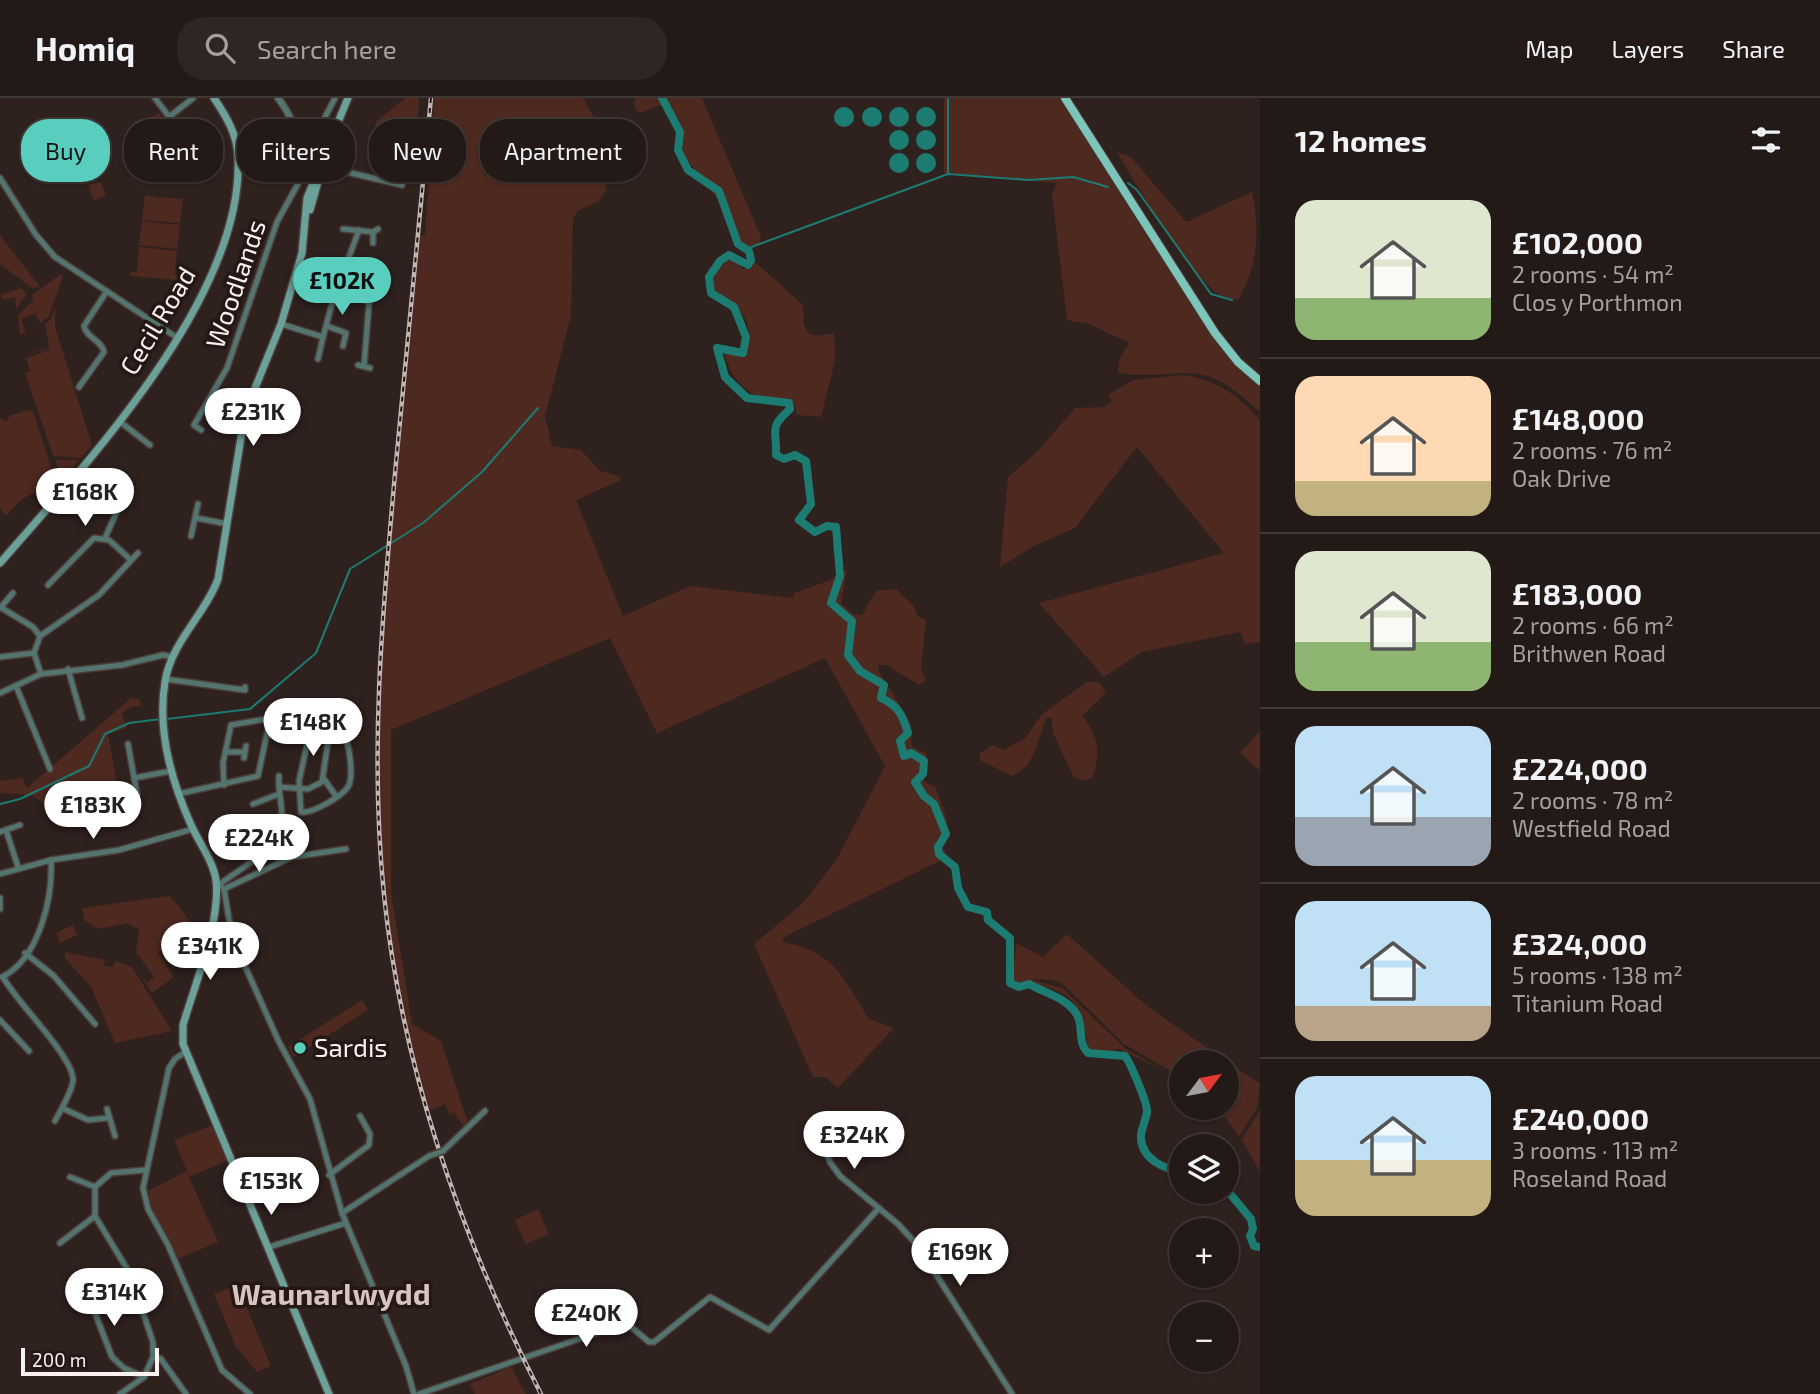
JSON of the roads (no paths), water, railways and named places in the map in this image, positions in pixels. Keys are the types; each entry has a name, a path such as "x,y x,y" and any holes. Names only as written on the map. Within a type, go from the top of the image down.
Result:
{"main road":[{"name":"Cecil Road","path":"0,563 119,421 176,337 216,264 234,201 238,155 225,113 214,98"},
{"path":"340,119 348,98"},
{"path":"1065,98 1215,333 1238,362 1260,380"},
{"path":"316,182 310,199 302,253 281,324 245,413 218,579 211,598 173,657 166,679 162,708 178,794 220,884 183,1025 185,1052 329,1394"}],"street":[{"path":"155,98 169,117 193,98"},
{"path":"278,98 294,119"},
{"path":"324,119 332,101"},
{"path":"355,174 402,185"},
{"path":"0,178 46,248 176,337"},
{"name":"Woodlands","path":"201,430 192,428 227,368 276,222 300,182"},
{"name":"Woodlands","path":"294,193 310,199"},
{"path":"343,229 376,231 373,243"},
{"path":"318,359 333,300 342,290 347,264 359,230"},
{"path":"347,264 371,274 381,272"},
{"path":"342,290 353,291"},
{"path":"342,290 369,302"},
{"path":"79,387 104,352 101,343 88,335 84,326 107,291"},
{"path":"369,302 377,297"},
{"path":"364,366 369,302"},
{"path":"281,324 323,337"},
{"path":"327,326 346,334 343,346"},
{"path":"119,421 150,445"},
{"path":"105,538 123,502"},
{"path":"191,536 198,504"},
{"path":"196,519 228,524"},
{"path":"48,585 67,568 86,542 94,538 105,538 131,560"},
{"path":"41,674 34,653 34,643 99,595 138,553"},
{"path":"13,593 1,610 33,627 40,636"},
{"path":"0,657 34,653"},
{"path":"0,694 41,674 122,665 163,655 173,657"},
{"path":"68,669 83,718"},
{"path":"166,679 245,688 250,696"},
{"path":"16,686 51,769"},
{"path":"224,785 223,763 230,725 294,716 311,727 346,740 350,781 345,790 336,796 304,813 299,808 298,788 311,727"},
{"path":"178,794 258,776 270,719"},
{"path":"329,735 324,779 336,796"},
{"path":"126,747 137,794"},
{"path":"227,752 245,752"},
{"path":"134,778 172,771"},
{"path":"275,839 280,831 282,812 279,776"},
{"path":"253,804 279,791 308,789 324,779"},
{"path":"18,867 3,831 20,825"},
{"path":"0,874 51,860 119,850 193,829"},
{"path":"220,884 260,856 257,847"},
{"path":"220,884 292,857 346,849"},
{"path":"51,860 52,880 46,914 19,964 2,977 15,998 69,1064 73,1081 55,1121"},
{"path":"220,884 240,955 271,1026 303,1082 342,1213 416,1394 608,1329 630,1326 649,1342 654,1342 710,1297 769,1329 879,1208"},
{"path":"0,898 0,909"},
{"path":"214,911 229,919"},
{"path":"26,953 54,976 94,1024"},
{"path":"0,1020 29,1051"},
{"path":"185,1052 175,1059 169,1069 143,1188 148,1209 168,1245 222,1370 250,1394"},
{"path":"62,1108 88,1119 107,1118"},
{"path":"107,1109 107,1118 115,1136"},
{"path":"342,1213 429,1156 443,1150 485,1111"},
{"path":"329,1175 369,1145 370,1134 360,1116"},
{"path":"821,1139 836,1172 918,1246 1012,1394"},
{"path":"120,1394 144,1377 153,1357 153,1342 130,1272 95,1216 96,1186 111,1172 145,1170"},
{"path":"70,1177 78,1183 96,1186"},
{"path":"60,1243 95,1216"},
{"path":"269,1247 346,1223"},
{"path":"83,1282 88,1289 112,1357 124,1368 144,1377"},
{"path":"153,1357 162,1359 186,1394"}],"water":[{"path":"844,107 851,110 854,117 851,124 844,127 837,124 834,117 837,110"},
{"path":"872,107 879,110 882,117 879,124 872,127 865,124 862,117 865,110"},
{"path":"899,107 906,110 909,117 906,124 899,127 892,124 889,117 892,110"},
{"path":"926,107 933,110 936,117 933,124 926,127 919,124 916,117 919,110"},
{"path":"899,130 906,133 909,140 906,147 899,150 892,147 889,140 892,133"},
{"path":"926,130 933,133 936,140 933,147 926,150 919,147 916,140 919,133"},
{"path":"899,153 906,156 909,163 906,170 899,173 892,170 889,163 892,156"},
{"path":"926,153 933,156 936,163 933,170 926,173 919,170 916,163 919,156"}],"waterway":[{"path":"662,98 680,132 678,150 688,170 719,191 738,244 749,251 751,260 748,265 729,255 720,261 709,277 711,293 734,307 746,337 743,353 717,348 725,377 747,398 789,403 790,409 776,425 776,455 784,459 795,455 806,461 811,504 799,520 815,532 827,526 836,527 840,576 831,603 852,621 848,655 860,671 884,685 881,698 892,704 902,716 908,733 900,741 904,756 911,753 924,761 923,774 915,782 924,796 934,804 946,834 938,847 939,854 955,867 958,888 968,907 987,912 988,920 1010,938 1010,983 1019,987 1029,984 1068,1004 1077,1015 1083,1044 1088,1053 1125,1056 1147,1108 1141,1136 1143,1146 1150,1158 1169,1168"},
{"path":"948,98 948,174"},
{"path":"746,249 948,174 1029,180 1073,177 1108,187"},
{"path":"1128,183 1137,190 1211,294 1232,300"},
{"path":"167,719 250,709 316,653 350,569 423,523 482,472 538,408"},
{"path":"0,804 20,799 89,766 105,734 129,723 161,719"},
{"path":"1239,1204 1251,1219 1253,1229 1250,1236 1254,1246 1260,1247"}],"railway":[{"path":"431,98 383,624 378,786 384,895 405,1025 440,1152 486,1275 541,1394"}],"place":[{"name":"Sardis","path":"300,1048"}],"district":[{"name":"Waunarlwydd","path":"331,1295"}]}
